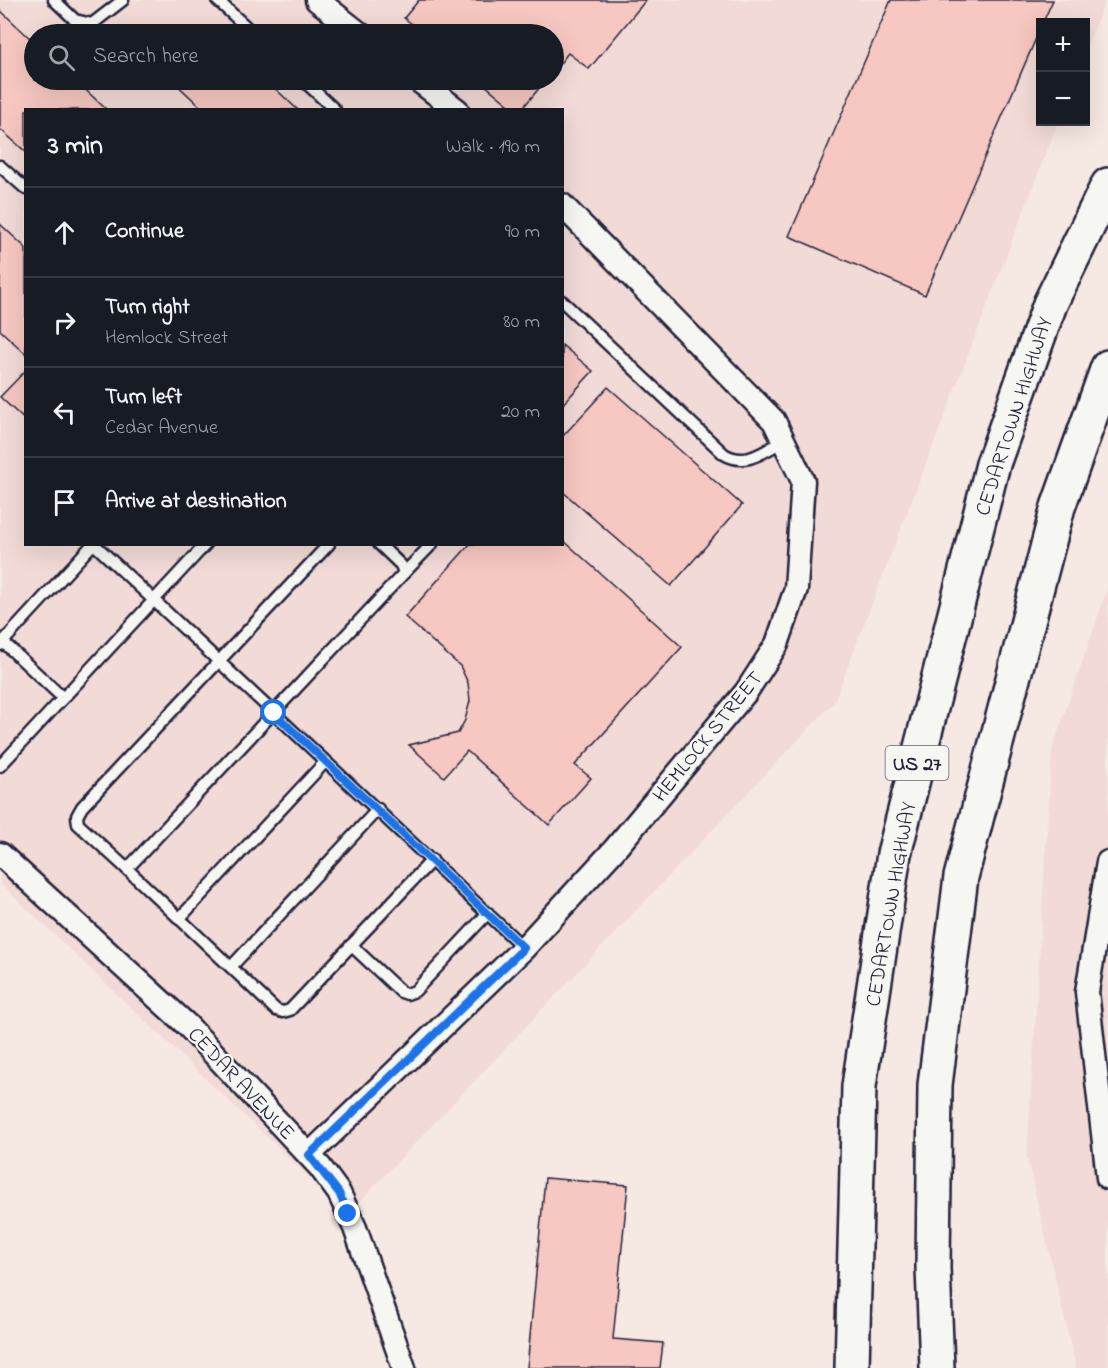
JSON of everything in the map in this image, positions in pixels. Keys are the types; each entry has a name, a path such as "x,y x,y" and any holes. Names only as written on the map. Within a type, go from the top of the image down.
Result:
{"highway":[{"name":"CEDARTOWN HIGHWAY","path":"852,1368 859,1086 894,854 993,464 1050,304 1108,185"},
{"path":"937,1368 933,1268 935,1085 962,877 1058,507 1108,367"},
{"path":"933,1268 960,1368"}],"street":[{"path":"317,0 347,24"},
{"path":"431,90 453,108"},
{"name":"HEMLOCK STREET","path":"309,1155 524,948 614,850 739,701 777,644 796,589 803,481 774,421 564,207"},
{"name":"CEDAR AVENUE","path":"0,854 186,1025 309,1155 339,1193 404,1368"},
{"path":"1108,862 1087,992 1108,1178"}],"lane":[{"path":"54,0 75,20 92,24 123,0"},
{"path":"217,0 243,24"},
{"path":"314,90 333,108"},
{"path":"0,166 24,187"},
{"path":"564,303 724,454 735,461 749,460 783,441"},
{"path":"63,698 1,643 91,546"},
{"path":"95,546 524,948"},
{"path":"0,766 204,546"},
{"path":"327,546 82,807 77,816 78,824 276,1010 283,1012 290,1010 432,860"},
{"path":"381,546 401,565 404,573"},
{"path":"127,869 430,546"},
{"path":"179,919 326,761"},
{"path":"231,967 378,809"},
{"path":"351,945 401,992 407,994 415,991 488,913"}],"shaded area":[{"path":"0,0 1105,0 1090,39 1090,18 1036,18 1036,126 1056,126 834,702 348,1214 0,883"},
{"path":"1108,587 1108,1368 1076,1368 1027,1157 1052,750"}],"building":[{"path":"419,0 646,0 589,69 568,53 564,58 564,24 412,24 404,18"},
{"path":"891,0 1053,0 1045,18 1036,18 1036,38 925,295 789,236"},
{"path":"0,10 24,33 24,90 86,90 105,108 24,108 24,150 0,129"},
{"path":"183,90 277,90 296,108 202,108"},
{"path":"491,90 538,90 523,108 513,108"},
{"path":"0,224 24,246 24,352 0,330"},
{"path":"564,347 593,371 564,403"},
{"path":"24,372 24,419 0,397"},
{"path":"608,387 742,505 671,586 564,493 564,435"},
{"path":"564,541 682,647 575,765 591,778 549,825 467,751 444,777 409,745 458,733 465,720 470,701 468,683 460,666 405,617 468,546 564,546"},
{"path":"545,1178 628,1185 613,1339 663,1343 660,1368 527,1368"}],"route":[{"path":"274,713 461,886 524,948 309,1155 339,1193 348,1214"}]}
